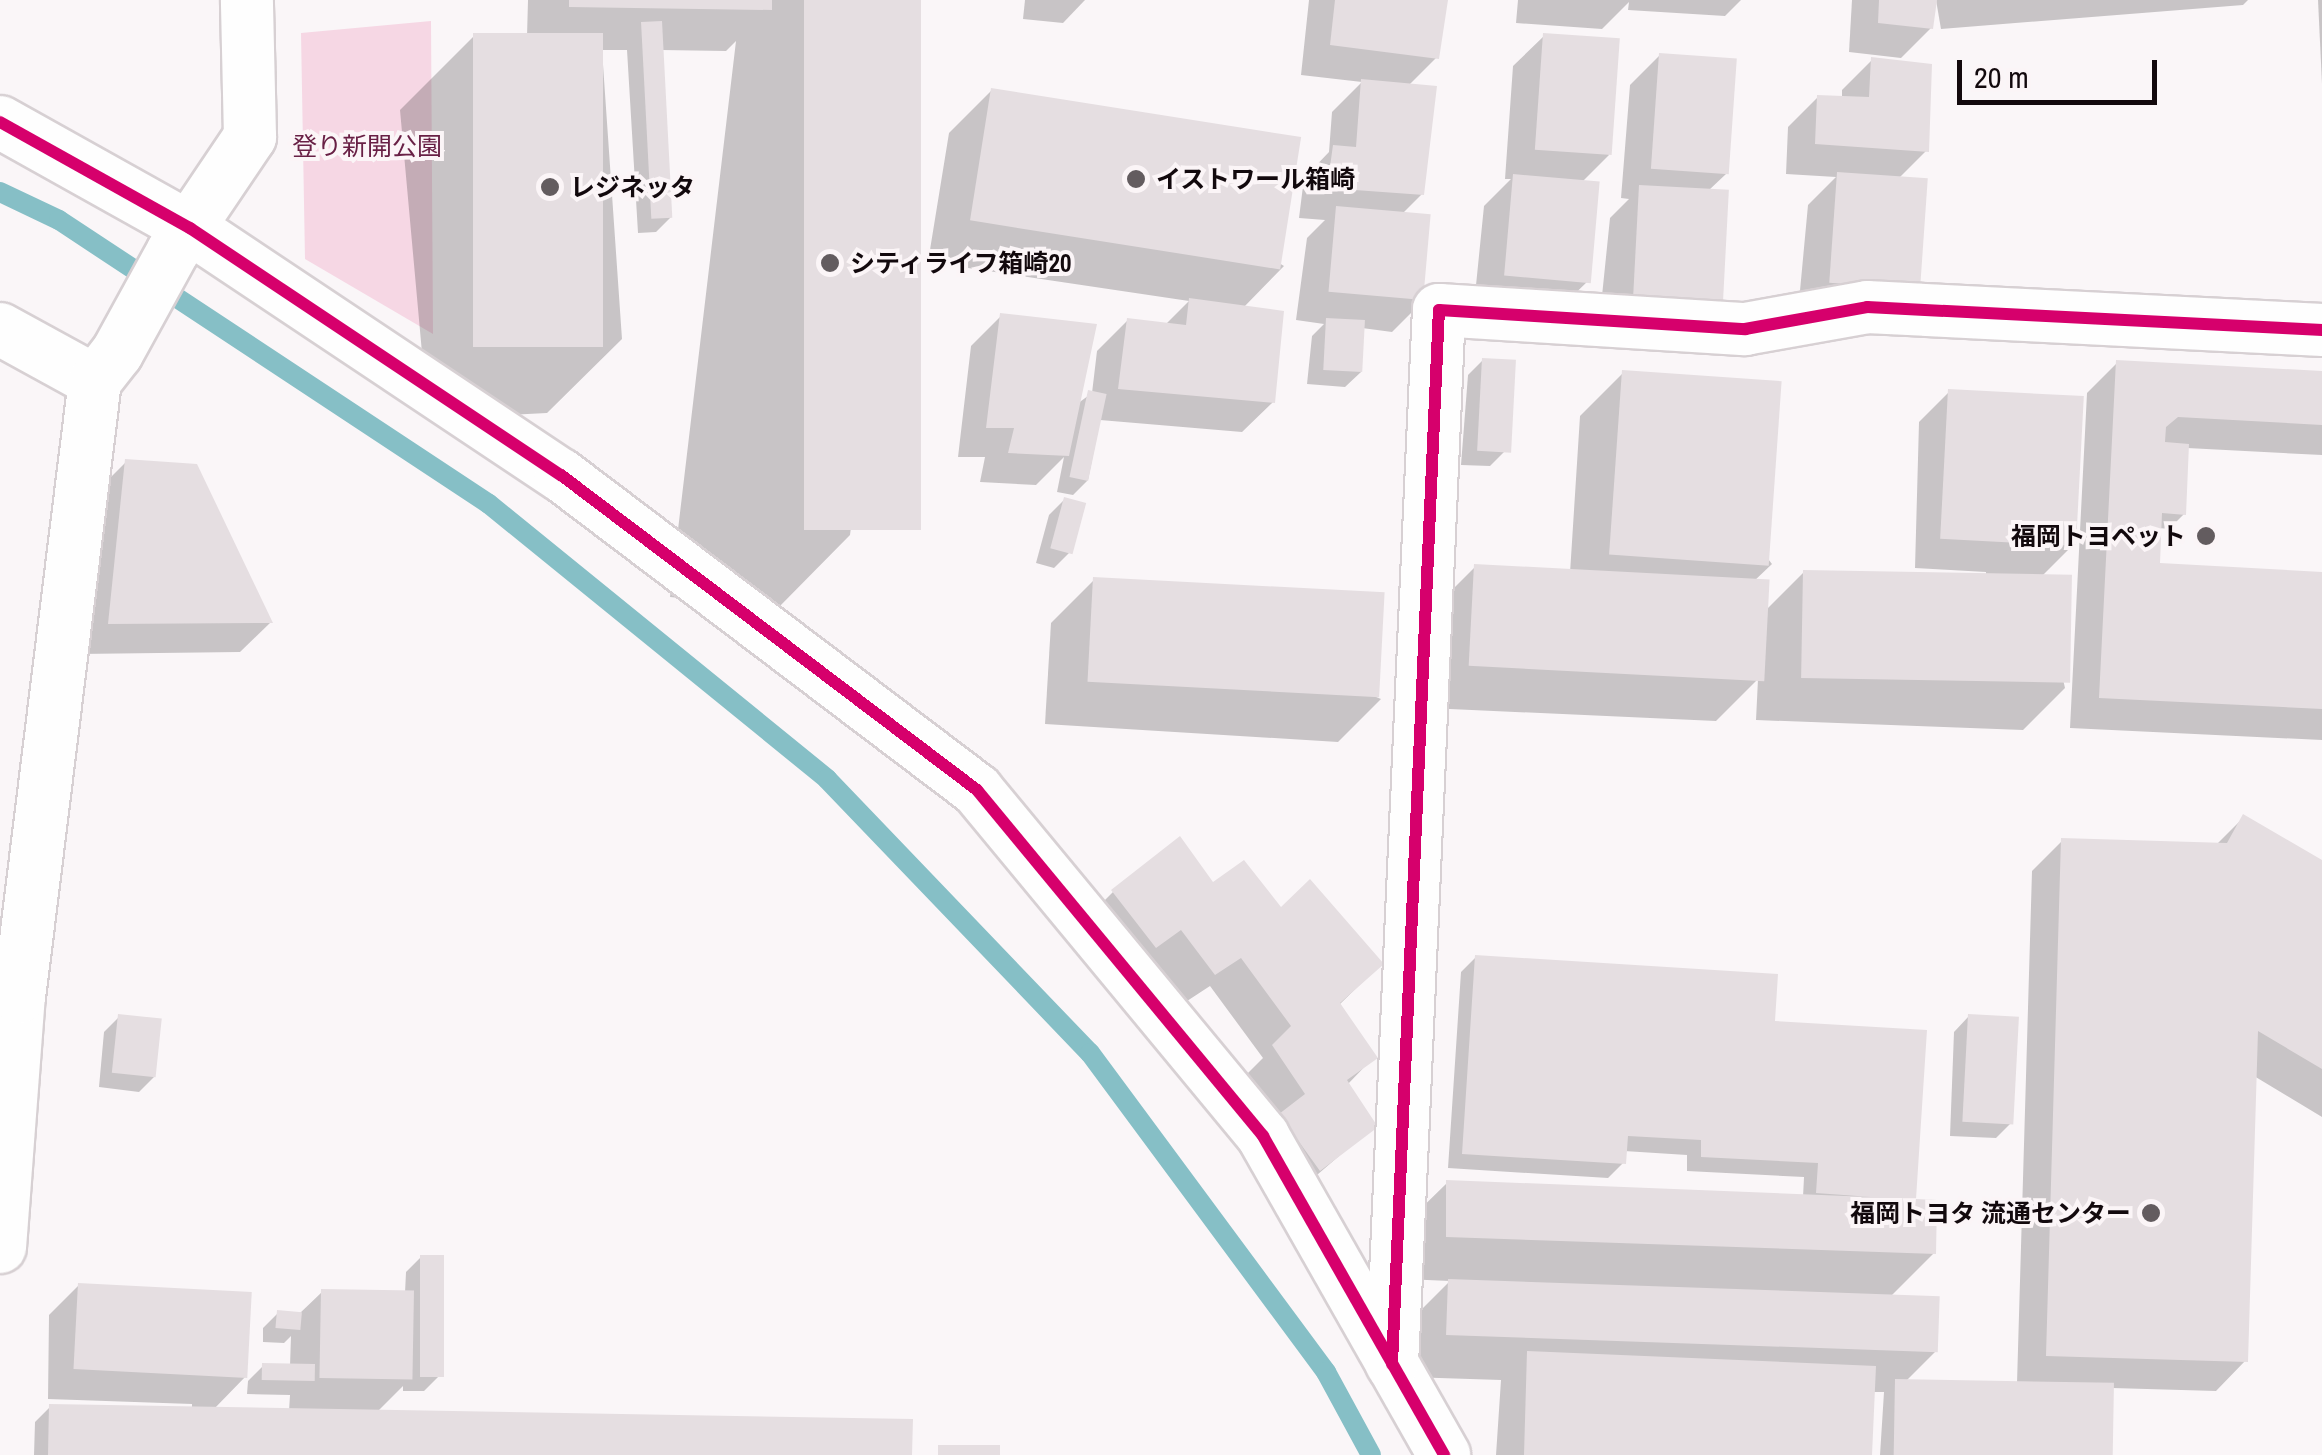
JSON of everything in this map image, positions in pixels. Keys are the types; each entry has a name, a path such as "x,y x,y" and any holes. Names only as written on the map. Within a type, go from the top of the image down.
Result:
{"street":[{"path":"0,1247 19,998 106,367 181,240 250,137 248,0"},
{"path":"0,122 181,240 561,475 977,790 1263,1136 1444,1455"},
{"path":"1392,1364 1439,310 1745,329 1867,307 2322,330"},
{"path":"0,329 106,367"}],"green space":[{"name":"登り新開公園","path":"431,21 433,334 305,259 301,33"}],"building":[{"path":"569,0 772,0 772,10 569,7"},
{"name":"シティライフ箱崎20","path":"804,0 921,0 921,530 804,530"},
{"path":"1335,0 1448,0 1439,59 1330,45"},
{"path":"1879,0 1937,0 1933,29 1878,23"},
{"path":"662,21 672,218 651,219 641,22"},
{"name":"レジネッタ","path":"473,33 603,33 603,347 473,347"},
{"path":"1543,33 1620,38 1612,155 1535,150"},
{"path":"1659,53 1737,58 1729,174 1651,169"},
{"path":"1871,57 1932,64 1929,152 1815,144 1817,95 1869,97"},
{"path":"1361,79 1437,86 1424,195 1327,188 1333,145 1356,147"},
{"name":"イストワール箱崎","path":"991,88 1301,137 1280,269 970,220"},
{"path":"1837,172 1928,178 1920,289 1829,283"},
{"path":"1513,174 1600,182 1591,283 1504,276"},
{"path":"1639,185 1729,190 1723,302 1633,297"},
{"path":"1336,206 1431,214 1423,300 1329,292"},
{"path":"1189,298 1284,311 1275,403 1118,389 1127,318 1186,325"},
{"path":"1000,313 1097,324 1069,456 1008,453 1014,428 986,428"},
{"path":"1326,318 1365,320 1362,372 1323,370"},
{"path":"1482,358 1516,360 1511,453 1477,451"},
{"path":"2116,360 2322,371 2322,425 2178,417 2166,427 2165,442 2189,444 2186,515 2162,513 2160,563 2322,572 2322,709 2099,698"},
{"path":"1622,370 1782,381 1769,566 1609,555"},
{"path":"1948,389 2084,396 2076,546 1940,539"},
{"path":"1088,390 1107,394 1088,481 1069,477"},
{"path":"125,459 197,464 273,623 108,624"},
{"path":"1064,497 1086,503 1072,554 1050,548"},
{"path":"1474,564 1770,579 1764,681 1469,666"},
{"path":"1803,570 2072,575 2070,683 1801,678"},
{"path":"1093,577 1385,592 1379,697 1088,682"},
{"name":"福岡トヨタ 流通センター","path":"2243,814 2322,860 2322,1069 2258,1031 2248,1362 2046,1356 2061,838 2227,843"},
{"path":"1180,836 1213,882 1244,860 1281,907 1310,879 1384,964 1340,1003 1378,1058 1347,1080 1378,1127 1320,1171 1279,1114 1305,1094 1272,1045 1291,1026 1241,958 1215,975 1181,930 1156,948 1111,890"},
{"path":"1475,955 1778,974 1775,1021 1927,1030 1916,1199 1937,1200 1936,1254 1446,1237 1446,1180 1871,1197 1816,1193 1818,1163 1701,1157 1701,1140 1628,1136 1626,1164 1462,1154"},
{"path":"118,1014 162,1019 156,1077 112,1073"},
{"path":"1968,1014 2019,1017 2013,1125 1962,1122"},
{"path":"420,1255 444,1255 444,1377 420,1377"},
{"path":"1448,1279 1940,1296 1938,1352 1446,1335"},
{"path":"78,1283 252,1292 247,1378 73,1369"},
{"path":"321,1289 414,1291 412,1380 319,1378"},
{"path":"277,1310 302,1312 300,1330 275,1328"},
{"path":"1527,1351 1876,1366 1872,1455 1524,1455"},
{"path":"262,1363 315,1364 315,1381 262,1380"},
{"path":"1895,1379 2114,1383 2113,1455 1894,1455"},
{"path":"49,1404 913,1419 912,1455 48,1455"},
{"path":"938,1445 1000,1445 1000,1455 938,1455"}],"waterway":[{"path":"0,192 59,220 489,504 827,779 1090,1053 1326,1372 1371,1455"}],"cycle path":[{"path":"0,122 190,228 561,475 977,790 1263,1136 1444,1455"},
{"path":"1392,1364 1439,310 1745,329 1867,307 2322,330"}],"place":[{"name":"イストワール箱崎","path":"1136,179"},
{"name":"レジネッタ","path":"550,187"},
{"name":"シティライフ箱崎20","path":"830,263"},
{"name":"福岡トヨペット","path":"2206,536"},
{"name":"福岡トヨタ 流通センター","path":"2151,1213"}]}
